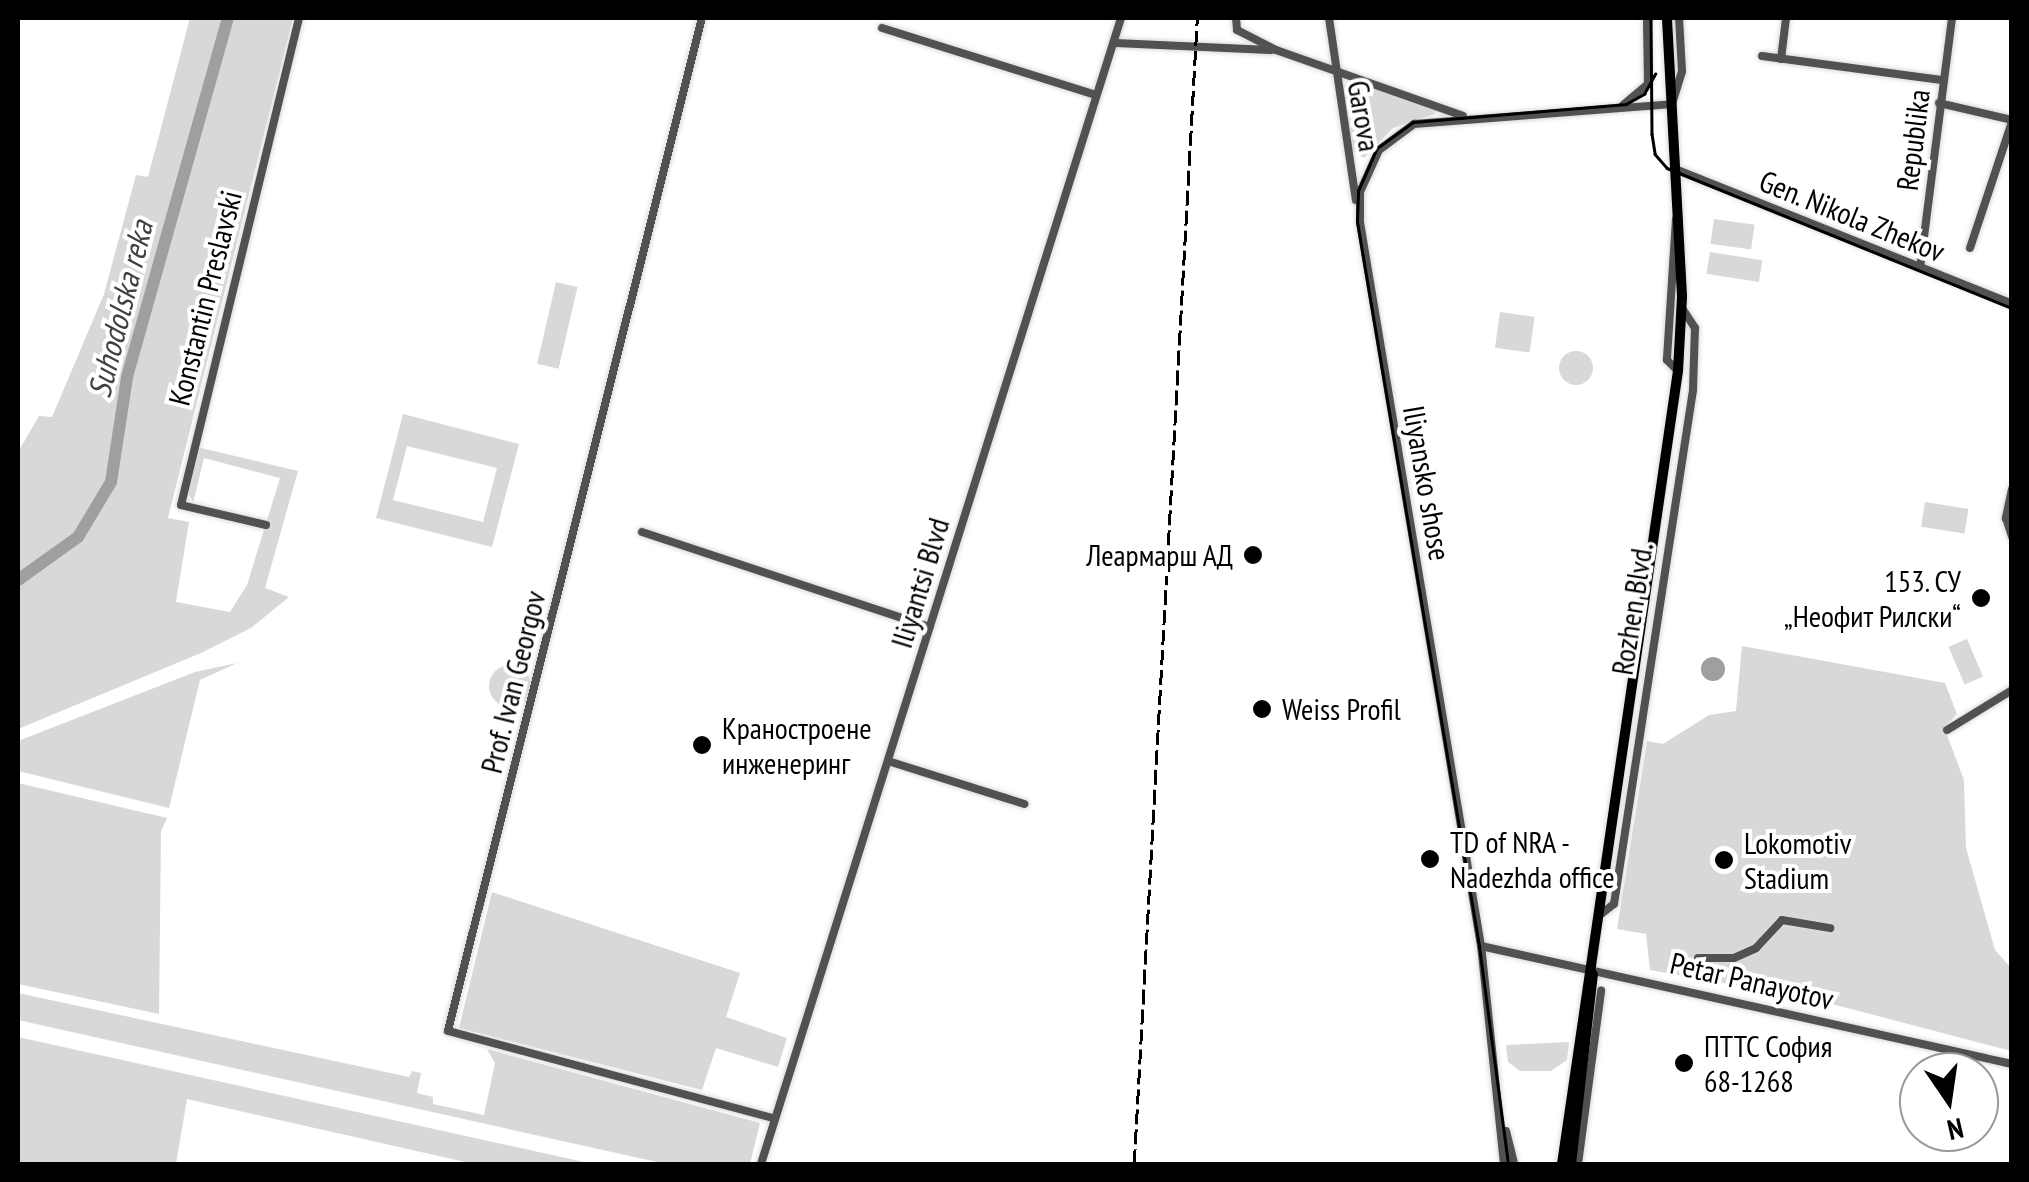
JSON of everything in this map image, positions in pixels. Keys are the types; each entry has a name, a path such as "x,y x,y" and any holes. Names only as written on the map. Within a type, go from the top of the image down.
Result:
{"main road":[{"name":"Rozhen Blvd.","path":"1562,1164 1678,371 1682,308 1667,18"},
{"name":"Rozhen Blvd.","path":"1574,1164 1595,989 1592,968"}],"street":[{"name":"Konstantin Preslavski","path":"266,526 180,504 299,18"},
{"name":"Prof. Ivan Georgov","path":"702,18 448,1032 774,1118"},
{"name":"Iliyantsi Blvd","path":"762,1164 1122,18"},
{"name":"Garova","path":"1329,18 1332,70 1360,222"},
{"path":"1614,108 1648,84 1648,18"},
{"name":"Rozhen Blvd.","path":"1672,104 1682,72 1680,18"},
{"path":"1781,58 1786,18"},
{"name":"Republika","path":"1920,268 1952,18"},
{"path":"1218,48 1236,24 1276,50 1470,118"},
{"path":"882,28 1096,95"},
{"path":"1114,43 1276,50"},
{"path":"1762,56 1942,80"},
{"path":"1939,103 2012,121 1970,248"},
{"name":"Iliyansko shose","path":"1504,1164 1504,1127 1481,946 1360,222 1362,181 1386,142 1414,124 1672,104"},
{"name":"Gen. Nikola Zhekov","path":"1676,170 2012,304"},
{"name":"Rozhen Blvd.","path":"1678,215 1672,227 1667,360 1678,371"},
{"name":"Rozhen Blvd.","path":"1601,914 1616,894 1693,390 1695,328 1682,308"},
{"path":"2012,488 2006,518 2012,537"},
{"path":"642,532 930,627"},
{"path":"1947,730 2012,690"},
{"path":"888,760 1024,804"},
{"path":"1698,958 1734,958 1756,948 1782,920 1830,928"},
{"name":"Petar Panayotov","path":"1481,946 2012,1064"},
{"name":"Rozhen Blvd.","path":"1574,1164 1601,991"},
{"name":"Iliyansko shose","path":"1504,1127 1514,1164"}],"shaded area":[{"path":"190,18 293,18 168,518 189,522 176,602 230,612 247,585 280,478 204,458 193,503 187,489 197,447 298,471 265,588 289,597 251,628 201,653 18,729 18,452 39,416 52,417 104,294 136,175 148,177"},
{"path":"1353,81 1435,110 1435,114 1393,128 1364,158 1351,150 1342,86"},
{"path":"1714,219 1755,225 1751,249 1711,244"},
{"path":"1710,252 1762,260 1759,282 1707,274"},
{"path":"556,282 577,287 559,369 537,364"},
{"path":"1500,312 1535,317 1530,353 1495,348"},
{"path":"1576,351 1588,356 1593,368 1588,380 1576,385 1564,380 1559,368 1564,356"},
{"path":"403,414 519,444 492,547 376,518","holes":["407,446 497,468 483,522 393,500"]},
{"path":"1925,502 1968,509 1965,534 1921,527"},
{"path":"1967,639 1983,677 1965,685 1949,647"},
{"path":"1742,646 1945,683 1957,714 1944,727 1964,780 1966,848 1995,950 2011,968 2011,1051 1813,999 1650,970 1646,934 1617,929 1647,741 1663,744 1709,715 1736,711"},
{"path":"1713,657 1722,660 1722,678 1713,681 1704,678 1701,669 1704,660"},
{"path":"237,663 200,680 169,808 18,771 18,741 195,672"},
{"path":"510,665 525,671 531,686 525,701 510,707 495,701 489,686 495,671"},
{"path":"18,783 167,818 161,831 159,1014 18,984"},
{"path":"492,892 740,973 726,1017 787,1038 778,1067 716,1048 702,1090 459,1028"},
{"path":"18,993 409,1077 412,1071 421,1073 417,1093 433,1097 433,1104 484,1115 495,1063 487,1049 760,1123 750,1164 666,1164 18,1020"},
{"path":"18,1037 593,1164 474,1164 187,1099 176,1164 18,1164"},
{"path":"1569,1042 1567,1060 1551,1071 1520,1071 1508,1062 1506,1045"}],"waterway":[{"name":"Suhodolska reka","path":"18,580 78,537 111,482 127,377 228,18"}],"tram line":[{"path":"1651,18 1652,134 1655,154 1667,168 2012,308"},
{"path":"1508,1164 1479,946 1357,222 1358,191 1377,148 1413,122 1626,104 1644,94 1655,74"}],"railway":[{"path":"1134,1164 1197,18"}],"place":[{"name":"Леармарш АД","path":"1253,555"},
{"name":"153. СУ „Неофит Рилски“","path":"1981,598"},
{"name":"Weiss Profil","path":"1262,709"},
{"name":"Краностроене инженеринг","path":"702,745"},
{"name":"TD of NRA - Nadezhda office","path":"1430,859"},
{"name":"Lokomotiv Stadium","path":"1724,860"},
{"name":"ПТТС София 68-1268","path":"1684,1063"}]}
